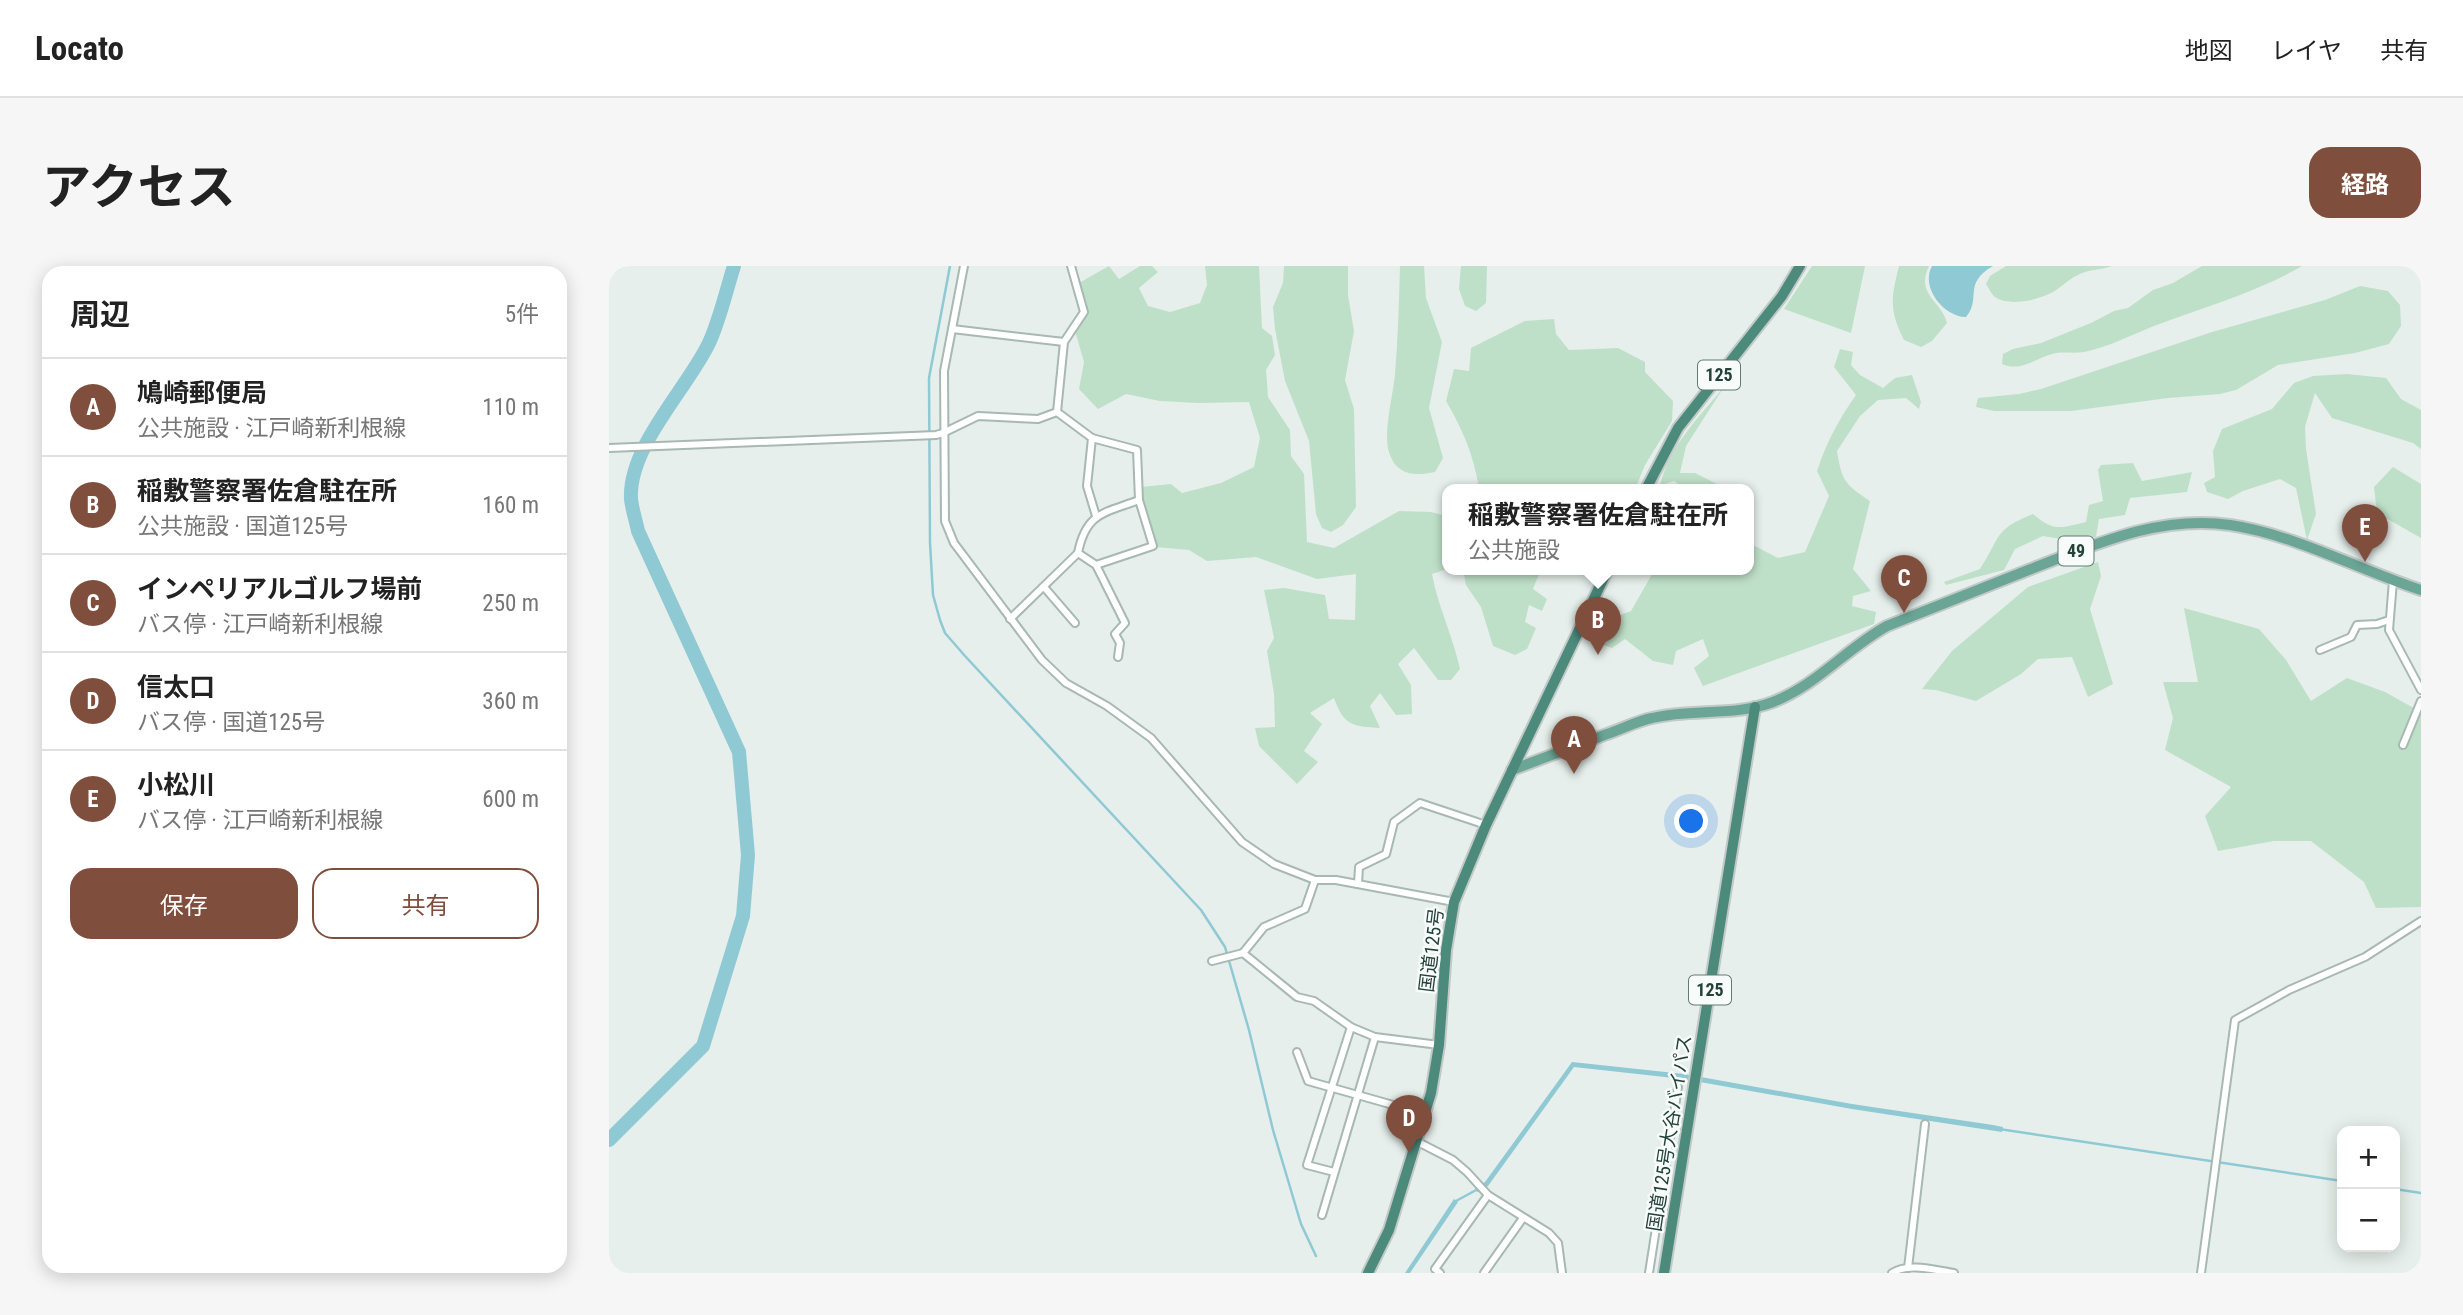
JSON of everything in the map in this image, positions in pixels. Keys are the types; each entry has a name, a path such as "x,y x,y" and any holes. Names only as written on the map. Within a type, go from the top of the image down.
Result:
{"highway":[{"name":"125","path":"1649,484 1678,428 1782,296 1800,266"},
{"name":"国道125号","path":"1368,1273 1389,1230 1435,1075 1446,950 1454,902 1486,825 1605,575"},
{"name":"国道125号大谷バイパス","path":"1664,1273 1755,707"}],"main road":[{"name":"49","path":"1512,770 1651,718 1683,712 1725,711 1771,703 1825,673 1865,638 1888,626 2095,544 2150,527 2195,523 2232,526 2307,548 2421,590"}],"street":[{"path":"964,266 944,371 939,434 945,521 954,543 1010,619 1042,660 1066,683 1107,706 1151,738 1242,842 1274,864 1315,880 1336,880 1454,902"},
{"path":"1057,412 1064,342 1084,312 1072,266"},
{"path":"952,329 1064,342"},
{"path":"609,448 939,434 978,416 1038,419 1057,412"},
{"path":"1057,412 1092,438 1137,450 1139,500 1153,546 1095,565"},
{"path":"1092,438 1087,486 1096,516"},
{"path":"1010,619 1078,553 1082,533 1096,516 1139,500"},
{"path":"1078,553 1095,565 1125,623 1115,634 1120,643 1118,657"},
{"path":"2393,581 2389,631 2421,690"},
{"path":"1044,587 1075,624"},
{"path":"2320,650 2351,637 2357,625 2389,620"},
{"path":"2403,745 2421,701"},
{"path":"1358,884 1359,867 1386,854 1394,822 1420,803 1486,825"},
{"path":"1212,961 1243,953 1264,928 1305,909 1315,880"},
{"path":"2201,1273 2235,1020 2267,1000 2365,957 2421,921"},
{"path":"1243,953 1297,997 1314,1001 1351,1027 1375,1037 1439,1045"},
{"path":"1333,1172 1307,1165 1351,1027"},
{"path":"1322,1215 1375,1037"},
{"path":"1297,1052 1308,1081 1425,1114"},
{"path":"1649,1273 1678,1087"},
{"path":"1908,1268 1925,1124"},
{"path":"1417,1142 1453,1160 1488,1195 1549,1233 1558,1243 1562,1273"},
{"path":"1440,1273 1435,1269 1488,1195"},
{"path":"1484,1273 1523,1218"},
{"path":"1892,1273 1908,1268 1954,1273"}],"green space":[{"path":"1109,266 1119,279 1140,266 1152,266 1158,272 1139,288 1148,306 1170,312 1200,303 1207,285 1205,266 1259,266 1262,328 1272,336 1275,355 1266,370 1268,397 1290,430 1291,456 1304,474 1307,542 1334,548 1399,511 1442,515 1442,571 1432,574 1460,669 1451,680 1438,680 1414,648 1398,664 1411,685 1412,714 1396,715 1380,693 1370,706 1380,728 1350,723 1341,714 1334,698 1310,713 1322,724 1304,751 1318,762 1297,784 1259,746 1255,728 1275,727 1274,694 1267,651 1274,638 1264,590 1284,588 1325,595 1329,619 1355,620 1356,574 1317,579 1256,557 1207,561 1189,550 1155,547 1145,522 1141,487 1171,484 1182,493 1221,483 1254,467 1260,438 1249,402 1160,401 1126,394 1098,409 1079,389 1084,362 1075,331 1087,313 1079,283"},
{"path":"1284,266 1348,266 1348,295 1354,331 1345,380 1354,409 1356,507 1343,525 1331,532 1322,528 1316,514 1309,441 1285,381 1275,329 1273,307 1283,283"},
{"path":"1400,266 1424,266 1426,298 1442,342 1429,408 1443,458 1435,472 1415,474 1403,471 1393,462 1388,447 1396,360"},
{"path":"1461,266 1487,266 1486,303 1476,311 1465,306 1459,289"},
{"path":"1812,266 1865,266 1851,333 1784,309"},
{"path":"1899,266 1929,266 1925,284 1927,291 1947,323 1932,341 1921,347 1904,340 1896,320 1893,296"},
{"path":"2006,266 2112,266 2080,274 2047,295 2032,300 2008,302 1995,297 1986,284 1990,276"},
{"path":"2202,266 2302,266 2248,292 2102,347 2080,353 2052,354 2021,366 2002,364 2003,354 2013,349 2041,343 2114,311 2128,308 2153,290 2173,283"},
{"path":"2360,286 2388,291 2400,305 2401,326 2389,344 2355,353 2278,365 2236,390 2220,394 2071,411 1994,411 1976,407 1978,398 2041,389 2212,332 2325,300"},
{"path":"1554,319 1556,334 1569,350 1618,348 1645,362 1645,372 1673,401 1672,421 1645,465 1637,484 1478,484 1467,443 1446,401 1454,369 1469,371 1471,348 1525,321"},
{"path":"1840,349 1853,352 1851,365 1860,375 1883,388 1895,378 1912,375 1921,402 1919,409 1906,398 1878,400 1860,416 1837,451 1846,481 1870,501 1853,569 1871,591 1853,596 1852,606 1876,612 1874,624 1703,686 1694,668 1709,656 1703,639 1676,651 1673,665 1653,661 1625,639 1612,648 1597,643 1605,621 1631,611 1652,575 1754,575 1754,546 1778,558 1805,552 1829,496 1817,471 1833,432 1856,395 1834,367"},
{"path":"2347,374 2386,378 2401,399 2421,410 2421,449 2413,443 2332,418 2315,393 2305,427 2316,514 2307,540 2296,488 2280,479 2228,499 2207,492 2204,483 2215,477 2213,451 2222,429 2272,409 2294,383 2313,376"},
{"path":"1724,387 1686,446 1680,473 1695,473 1717,484 1678,484 1674,481 1660,484 1671,457 1695,421"},
{"path":"2133,463 2142,481 2192,472 2187,492 2130,498 2125,515 2099,519 2096,537 2067,540 2043,536 2015,549 2004,570 1946,585 1944,582 1980,569 2004,530 2033,514 2046,524 2058,527 2086,522 2089,505 2103,501 2098,470 2101,465"},
{"path":"2393,467 2421,484 2421,538 2377,513 2374,487"},
{"path":"2098,562 2101,576 2090,609 2113,684 2088,697 2072,657 2038,659 2021,674 1976,701 1922,689 1952,651 2028,587"},
{"path":"1464,575 1539,575 1533,589 1547,599 1542,611 1529,605 1525,622 1536,628 1527,649 1515,655 1493,646 1481,607 1466,585"},
{"path":"2184,608 2259,629 2286,660 2311,701 2347,678 2385,692 2421,712 2421,907 2376,908 2364,882 2311,841 2274,841 2218,851 2205,816 2231,787 2165,750 2173,718 2163,682 2198,682"}],"water":[{"path":"1932,266 1993,266 1978,279 1973,304 1966,317 1950,312 1936,299 1929,283"},
{"path":"1572,1062 1684,1074 2003,1127 2002,1132 1683,1079 1574,1067 1488,1186 1477,1192 1475,1188 1485,1182"},
{"path":"1454,1199 1458,1202 1410,1273 1405,1273"}],"waterway":[{"path":"609,1140 703,1046 743,916 748,855 739,752 638,531 631,499 639,459 709,343 734,266"},
{"path":"950,266 929,378 930,543 933,595 940,620 945,633 965,656 1201,910 1225,947 1249,1030 1273,1130 1301,1224 1316,1256"},
{"path":"1999,1129 2337,1180"},
{"path":"1456,1201 1478,1189"},
{"path":"2400,1190 2421,1193"}],"place":[{"name":"小松川","path":"2365,562"},
{"name":"インペリアルゴルフ場前","path":"1904,613"},
{"name":"稲敷警察署佐倉駐在所","path":"1598,655"},
{"name":"鳩崎郵便局","path":"1574,774"},
{"name":"信太口","path":"1409,1153"}]}
